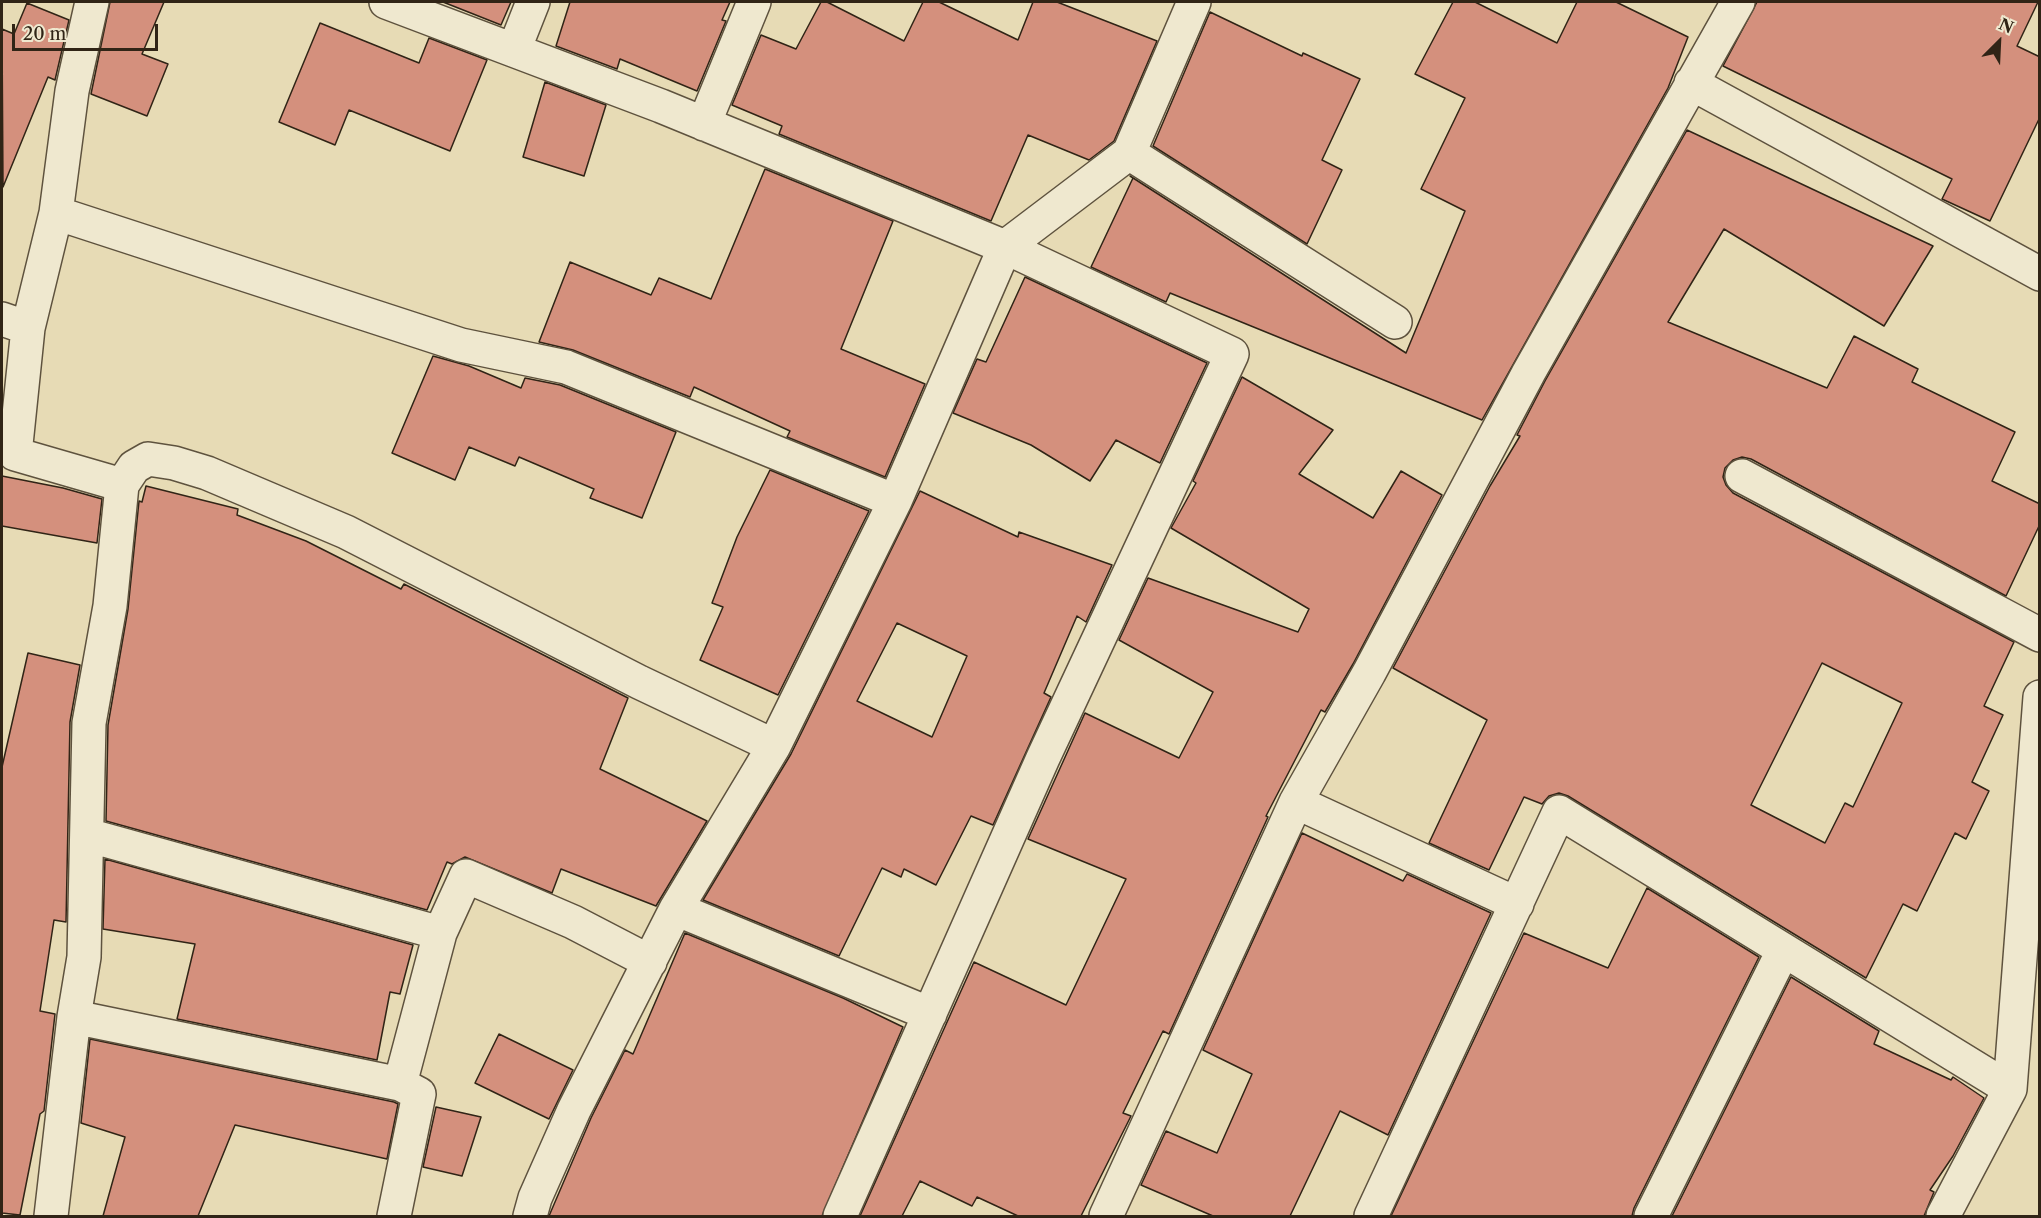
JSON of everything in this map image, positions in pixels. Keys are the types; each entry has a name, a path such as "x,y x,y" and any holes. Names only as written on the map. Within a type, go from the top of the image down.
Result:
{"street":[{"path":"92,2 72,91 56,213 15,324 15,454 122,485"},
{"path":"386,2 704,124 1005,247 1232,354 1043,758 840,1216"},
{"path":"514,50 533,2"},
{"path":"704,124 754,2"},
{"path":"530,1216 535,1198 574,1110 676,909 774,746 895,501 1005,247 1129,153 1194,2"},
{"path":"1106,1216 1296,802 1370,673 1529,372 1738,2"},
{"path":"1691,83 2040,274"},
{"path":"1129,153 1395,322"},
{"path":"56,213 461,345 566,367 895,501"},
{"path":"51,1216 74,1017 84,957 89,723 110,606 122,485 134,467 148,459 174,463 207,473 346,532 639,682 774,746"},
{"path":"1742,476 2040,635"},
{"path":"1943,1216 2010,1089 2040,697"},
{"path":"1296,802 1517,904"},
{"path":"1371,1216 1559,812 2010,1089"},
{"path":"87,836 440,933"},
{"path":"400,1084 440,933 466,876 573,922 650,962"},
{"path":"676,909 930,1014"},
{"path":"1651,1216 1783,951"},
{"path":"74,1017 400,1084 419,1094 394,1216"}],"building":[{"path":"110,2 164,2 142,54 168,64 147,116 91,94"},
{"path":"443,2 511,2 501,25"},
{"path":"570,2 730,2 722,20 726,21 697,91 620,59 617,69 556,46"},
{"path":"821,2 827,2 904,41 923,2 939,2 1018,40 1033,2 1057,2 1157,41 1114,141 1089,160 1028,135 991,221 779,134 782,126 732,105 761,35 796,49"},
{"path":"1453,2 1475,2 1557,43 1577,2 1616,2 1688,37 1668,88 1482,420 1170,293 1166,302 1091,267 1133,178 1130,176 1406,353 1465,211 1421,189 1465,98 1415,74"},
{"path":"1757,2 2038,2 2017,46 2040,57 2040,117 1990,221 1942,199 1952,179 1723,66"},
{"path":"27,3 69,20 55,80 48,77 3,187 2,29 14,34"},
{"path":"1210,12 1302,56 1303,53 1360,79 1322,160 1342,170 1307,244 1153,146"},
{"path":"320,23 419,63 429,38 487,60 450,151 349,110 335,145 279,122"},
{"path":"545,82 606,105 584,176 523,157"},
{"path":"1687,130 1933,246 1884,326 1724,229 1668,322 1827,388 1854,336 1918,369 1912,382 2015,432 1992,481 2040,504 2040,524 2006,596 1751,459 1742,457 1733,460 1725,468 1723,477 1733,493 2014,642 1984,706 2003,715 1972,782 1989,791 1966,839 1955,833 1917,911 1903,904 1866,978 1568,796 1559,793 1549,796 1542,804 1524,797 1489,870 1429,843 1487,720 1393,668 1490,486 1520,436 1517,435 1545,381","holes":["1822,663 1902,703 1853,807 1845,803 1825,843 1751,805"]},
{"path":"765,169 893,221 841,349 925,384 885,477 787,437 790,431 694,387 690,397 573,350 539,342 570,262 651,295 659,278 711,299"},
{"path":"1025,277 1207,363 1160,463 1116,440 1090,481 1031,445 953,413 977,359 986,362"},
{"path":"433,356 469,366 521,388 525,378 560,385 676,432 642,518 590,498 594,489 519,457 515,466 469,447 455,480 392,453"},
{"path":"1242,377 1333,430 1299,474 1373,518 1401,471 1442,495 1353,664 1325,712 1321,710 1266,816 1268,817 1169,1034 1163,1031 1123,1113 1131,1116 1081,1216 1018,1216 977,1197 972,1206 920,1181 902,1216 860,1216 974,962 1066,1005 1126,879 1028,839 1085,713 1179,758 1213,692 1119,640 1148,578 1298,632 1309,609 1171,528 1196,483 1193,481"},
{"path":"770,470 869,511 778,695 700,660 723,607 712,603 737,537"},
{"path":"2,476 63,488 102,499 97,543 2,526"},
{"path":"146,486 238,509 237,515 306,541 401,589 404,584 628,698 600,769 707,821 656,906 561,869 552,893 465,857 452,864 447,862 427,910 106,821 108,725 128,609 139,501 142,502"},
{"path":"920,491 1018,537 1019,532 1112,565 1086,622 1077,616 1044,693 1051,697 993,825 971,816 936,885 904,869 901,877 882,868 839,956 703,900 791,754","holes":["897,623 967,656 932,737 857,701"]},
{"path":"28,653 80,665 70,722 66,922 54,920 40,1011 55,1014 44,1111 40,1114 20,1215 2,1213 2,767"},
{"path":"1302,833 1403,881 1407,874 1491,913 1388,1135 1340,1111 1290,1216 1213,1216 1141,1185 1166,1131 1217,1153 1252,1074 1203,1050"},
{"path":"105,859 413,945 400,994 390,992 377,1060 177,1019 195,944 103,929"},
{"path":"1647,888 1759,957 1632,1216 1391,1216 1524,933 1608,968"},
{"path":"685,933 843,998 903,1027 822,1216 549,1216 591,1118 625,1050 633,1054"},
{"path":"1791,977 1879,1031 1874,1044 1951,1080 1953,1077 1984,1098 1953,1156 1930,1190 1934,1192 1924,1216 1672,1216"},
{"path":"499,1034 573,1070 549,1119 475,1083"},
{"path":"90,1039 394,1102 398,1104 387,1159 235,1125 198,1216 103,1216 125,1137 81,1123"},
{"path":"436,1107 481,1117 462,1176 423,1167"}]}
